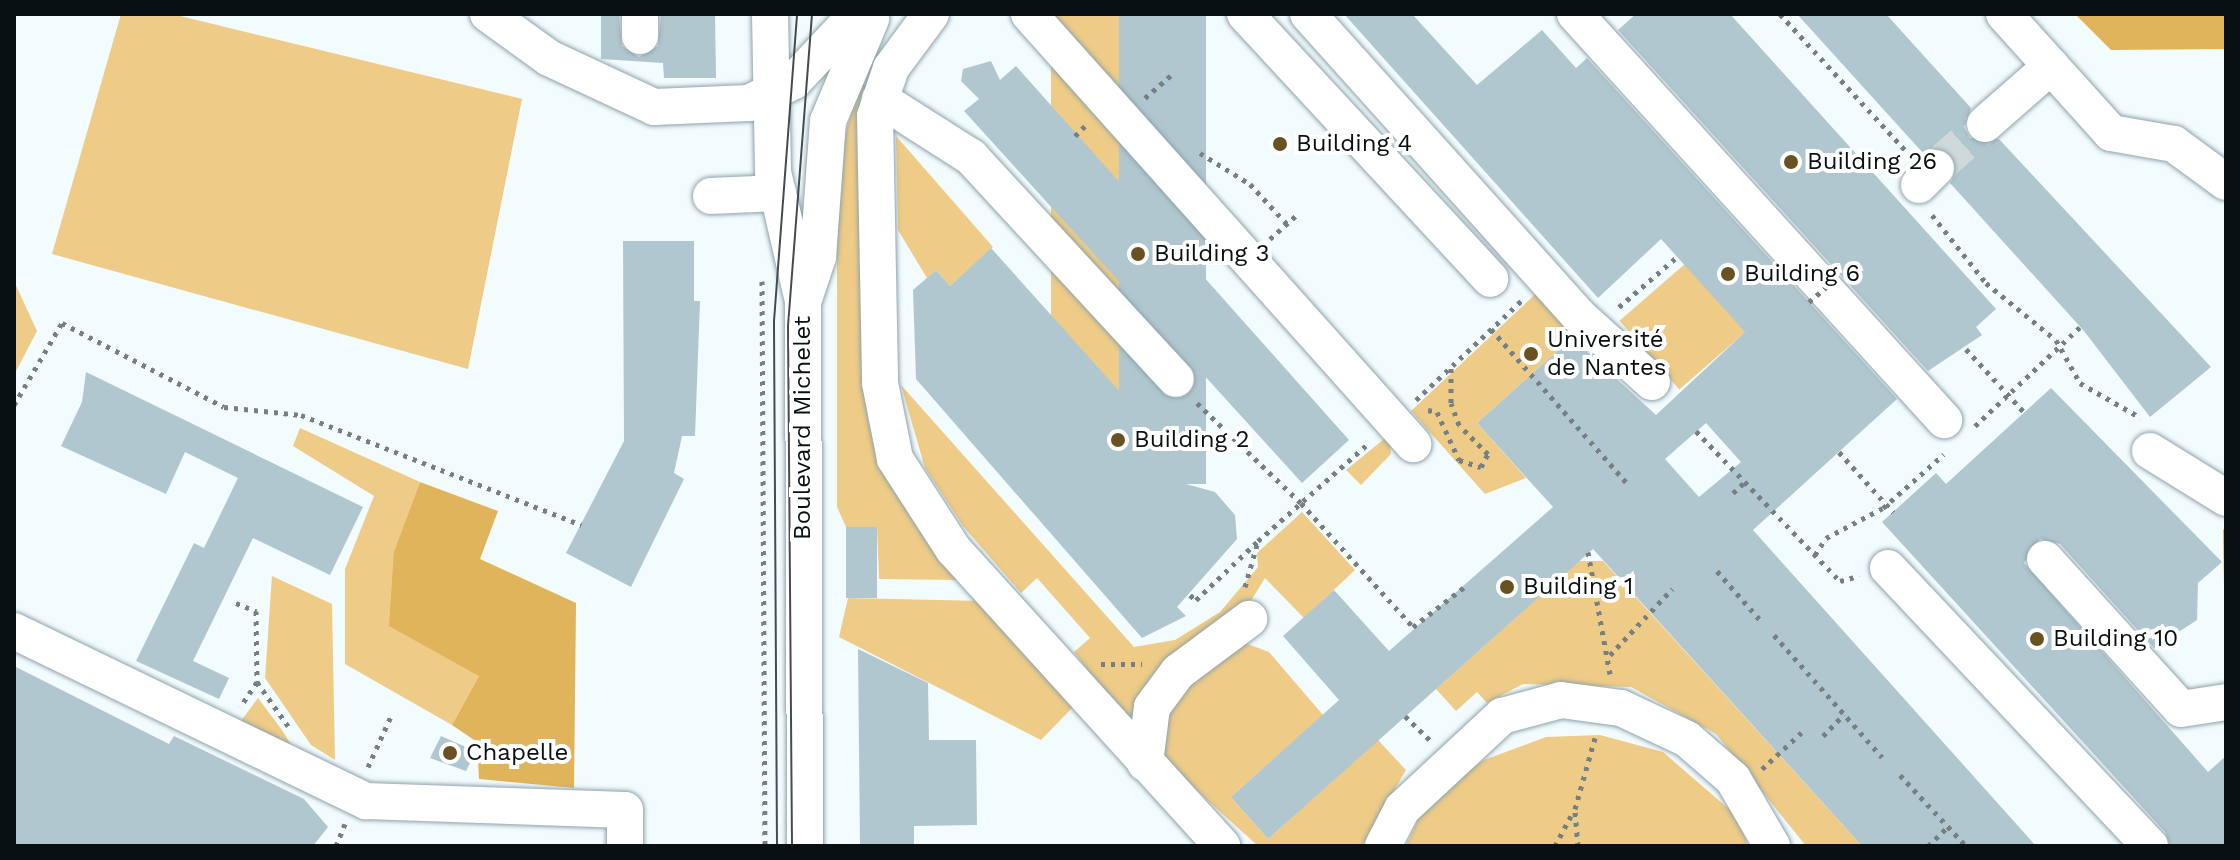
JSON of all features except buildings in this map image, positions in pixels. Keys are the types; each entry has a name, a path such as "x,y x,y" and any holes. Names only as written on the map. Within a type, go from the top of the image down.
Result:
{"street":[{"path":"488,14 549,58 654,107 739,106 770,93 794,81 857,14"},
{"name":"Boulevard Michelet","path":"770,14 770,93 778,193 803,301 805,846"},
{"path":"803,301 818,257 828,121 874,14"},
{"path":"931,14 891,68 880,99 873,210 882,413 895,459 953,549 1220,845"},
{"path":"1029,14 1405,425"},
{"path":"1245,14 1490,279"},
{"path":"1308,14 1546,278 1594,329 1652,382"},
{"path":"1575,14 1955,432"},
{"path":"2004,14 2111,133 2174,144 2226,182"},
{"path":"1985,124 2051,66"},
{"path":"880,99 971,157 1176,379"},
{"path":"711,196 778,193"},
{"path":"2158,455 2226,498"},
{"path":"2045,559 2181,709 2226,702"},
{"path":"1888,568 2150,846"},
{"path":"1145,763 1152,707 1178,672 1245,606"},
{"path":"14,631 366,801 625,810 625,846"},
{"path":"1383,846 1402,809 1502,716 1542,701 1604,705 1638,714 1706,752 1754,806 1772,846"}],"path":[{"path":"1780,14 1928,176 1933,222 1986,283 2060,347 2080,383 2148,423 2158,455"},
{"path":"1150,94 1173,74"},
{"path":"1594,329 1677,257"},
{"name":"Boulevard Michelet","path":"762,276 765,846"},
{"path":"1405,425 1451,367 1546,278"},
{"path":"1809,302 1830,284"},
{"path":"14,405 62,323 224,407 301,415 581,525"},
{"path":"1815,555 1826,538 1886,505 1955,432 2008,395 2080,327"},
{"path":"1491,329 1626,482"},
{"path":"1966,349 2024,412"},
{"path":"1190,595 1196,600 1301,503 1431,409 1459,460 1481,467 1487,460 1451,403 1451,367"},
{"path":"1176,379 1301,503 1413,627 1467,585"},
{"path":"1696,431 1840,581 1888,568"},
{"path":"1839,452 1893,512"},
{"path":"1733,493 1745,482"},
{"path":"1245,606 1258,541"},
{"path":"1555,846 1575,809 1604,705 1610,656 1588,552"},
{"path":"1717,571 1762,622"},
{"path":"1208,589 1215,597"},
{"path":"1610,656 1672,589"},
{"path":"221,733 257,682 256,611 236,603"},
{"path":"1774,635 1882,757"},
{"path":"1823,736 1844,714"},
{"path":"1774,759 1802,732"},
{"path":"1900,775 1966,846"},
{"path":"1575,809 1578,846"},
{"path":"1928,846 1948,827"}],"shaded area":[{"path":"121,14 172,14 522,99 468,369 52,254"},
{"path":"1051,14 1119,14 1119,534 1051,534"},
{"path":"2075,14 2226,14 2226,49 2111,50"},
{"path":"860,82 869,87 859,125 868,419 878,455 962,580 879,579 877,527 846,527 837,507 837,201 844,139"},
{"path":"896,136 993,247 950,286 936,270 927,278 898,230"},
{"path":"1686,263 1746,332 1679,389 1620,321"},
{"path":"14,281 37,331 14,375"},
{"path":"1543,287 1580,331 1477,423 1526,478 1485,494 1411,411"},
{"path":"901,385 1134,647 1175,640 1220,612 1258,567 1257,553 1302,512 1355,570 1304,618 1265,578 1244,612 1137,719 1119,711 1074,652 1090,638 1037,578 1021,593 963,526 925,468"},
{"path":"300,428 420,482 394,551 479,676 452,725 345,664 345,569 374,496 293,446"},
{"path":"1389,435 1391,454 1361,485 1346,470"},
{"path":"420,482 498,511 480,559 576,603 574,788 479,779 477,742 452,725 479,676 389,626 394,551"},
{"path":"2226,527 2226,697 2223,530"},
{"path":"1579,561 1603,561 1862,846 1806,846 1716,734 1631,687 1523,684 1487,703 1477,692 1456,711 1436,689"},
{"path":"272,576 332,604 335,760 311,745 265,678"},
{"path":"848,598 983,601 1074,706 1041,740 839,637"},
{"path":"1242,642 1269,652 1323,715 1231,797 1268,839 1378,740 1406,770 1362,846 1258,846 1154,752 1157,713"},
{"path":"258,698 282,730 304,766 235,729"},
{"path":"1600,735 1663,752 1738,817 1748,846 1406,846 1426,802 1484,760 1546,737"}],"tunnel":[{"path":"1936,168 1985,124"}],"tram line":[{"path":"777,846 774,321 797,14"},
{"path":"792,846 788,326 812,14"}],"place":[{"name":"Building 4","path":"1280,144"},
{"name":"Building 26","path":"1791,162"},
{"name":"Building 3","path":"1138,254"},
{"name":"Building 6","path":"1728,274"},
{"name":"Université de Nantes","path":"1531,354"},
{"name":"Building 2","path":"1118,440"},
{"name":"Building 1","path":"1507,587"},
{"name":"Building 10","path":"2037,639"},
{"name":"Chapelle","path":"450,753"}]}
